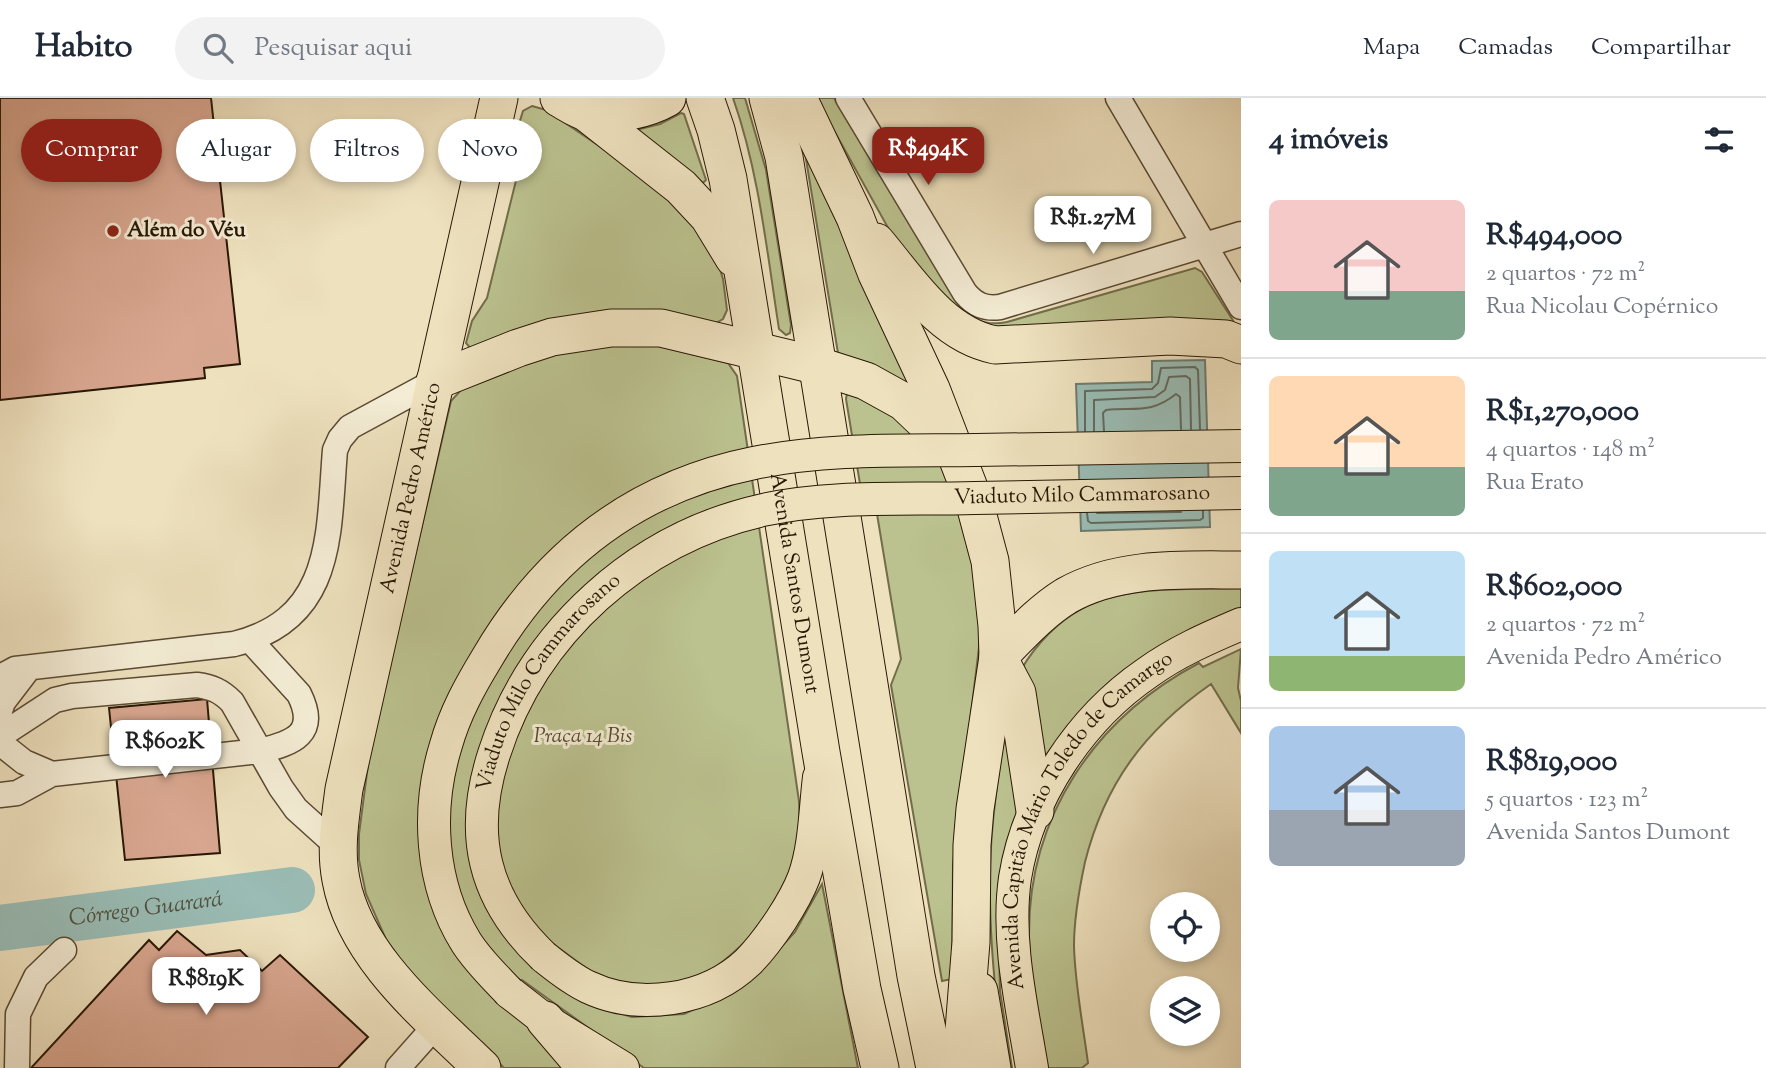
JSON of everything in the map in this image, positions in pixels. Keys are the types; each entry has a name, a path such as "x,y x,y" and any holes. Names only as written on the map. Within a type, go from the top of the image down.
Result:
{"highway":[{"name":"Avenida Pedro Américo","path":"437,1024 387,972 368,947 351,913 341,881 337,845 344,789 499,98"},
{"path":"573,105 620,112 667,98"},
{"name":"Avenida Santos Dumont","path":"705,98 723,154 821,752 862,989 880,1068"},
{"path":"768,98 784,157 916,976 935,1068"},
{"path":"797,98 855,217 877,274 931,389 974,501 988,551 995,595 998,657 975,809 971,942 961,1068"},
{"path":"573,105 663,170 694,200 709,217 745,276"},
{"path":"855,217 950,325 982,342 995,345 1170,336 1226,339 1241,345"},
{"path":"435,381 552,337 611,328 661,328 819,366 866,381 904,402 952,448"},
{"path":"998,657 1049,608 1067,596 1093,585 1160,570 1241,570"},
{"path":"998,657 1017,692 1035,811"},
{"path":"971,942 992,1068"},
{"path":"545,1020 586,1068"},
{"path":"437,1024 482,1068"}],"main road":[{"path":"623,1068 545,1020 509,992 479,960 452,915 441,886 435,855 436,788 453,723 491,651 527,598 553,569 582,542 614,519 671,488 720,470 758,462 862,452 1241,446"},
{"name":"Viaduto Milo Cammarosano","path":"821,752 810,854 795,897 765,944 746,964 723,980 698,992 671,999 643,1000 616,997 589,988 565,975 525,939 496,895 482,845 481,818 489,769 514,704 545,653 589,602 642,560 691,534 766,509 868,501 1241,493"},
{"name":"Avenida Capitão Mário Toledo de Camargo","path":"1032,1068 1013,933 1015,879 1024,840 1035,811 1060,763 1089,724 1119,694 1175,655 1241,624"}],"street":[{"path":"848,98 965,293 971,301 980,306 1000,307 1241,234"},
{"path":"1118,98 1241,307"},
{"path":"0,711 11,670 234,644 265,634 294,612 316,582 327,550 335,450 340,439 350,427 435,381"},
{"path":"0,795 17,793 52,774 260,751 295,740 303,730 306,717 304,705 299,694 250,640"},
{"path":"0,737 55,700 72,696 197,685 222,692 232,702 281,788 296,808 337,845"},
{"path":"0,743 24,762 52,774"},
{"path":"17,1068 18,1014 37,977 64,950"},
{"path":"398,1068 437,1024"}],"green space":[{"path":"733,98 745,98 766,170 791,325 790,333 786,335 779,329 756,183"},
{"path":"816,98 834,98 959,305 974,318 993,323 1007,322 1195,268 1202,272 1234,322 1002,331 955,311 897,244"},
{"path":"532,106 546,110 673,196 717,260 723,279 727,310 723,319 716,323 471,349 466,343 472,321 487,298 516,182 542,182 542,119 521,119 523,111"},
{"path":"684,114 706,180 703,183 636,130 660,124"},
{"path":"805,153 915,388 838,353"},
{"name":"Praça 14 Bis","path":"655,345 728,363 737,376 799,801 797,852 790,881 761,925 718,965 689,982 654,988 635,988 613,983 555,945 533,968 560,989 595,1006 632,1017 684,1014 721,997 772,957 795,932 822,884 858,1068 644,1068 522,980 509,992 571,1068 504,1068 404,967 388,944 366,894 359,860 359,834 370,750 451,401 461,390 495,373 582,346"},
{"path":"847,393 882,404 939,461 961,517 974,569 979,647 953,864 952,979 942,981 891,685 901,659 877,514 862,496"},
{"path":"1241,588 1241,612 1084,715 999,945 1000,991 1012,1068 1005,1068 992,950 990,863 1004,722 1021,669 1053,630 1094,603 1129,593 1148,591"},
{"path":"1241,649 1238,688 1241,701 1241,733 1211,684 1166,720 1147,740 1116,783 1104,807 1085,862 1075,925 1076,975 1088,1063 1082,1068 1043,1068 1032,986 1029,936 1032,892 1041,850 1055,811 1075,775 1099,742 1128,712 1199,663 1203,667"}],"water":[{"path":"1205,360 1210,527 1081,531 1076,384 1152,382 1152,361"}],"building":[{"name":"Além do Véu","path":"0,98 211,98 213,119 176,119 176,182 220,182 240,364 204,368 205,378 0,400"},
{"path":"207,699 220,853 125,860 109,708"},
{"path":"177,931 206,955 240,950 262,971 280,955 368,1037 338,1068 31,1068 149,940 159,950"}],"waterway":[{"name":"Córrego Guarará","path":"0,928 292,890"}],"place":[{"name":"Além do Véu","path":"113,231"}]}
